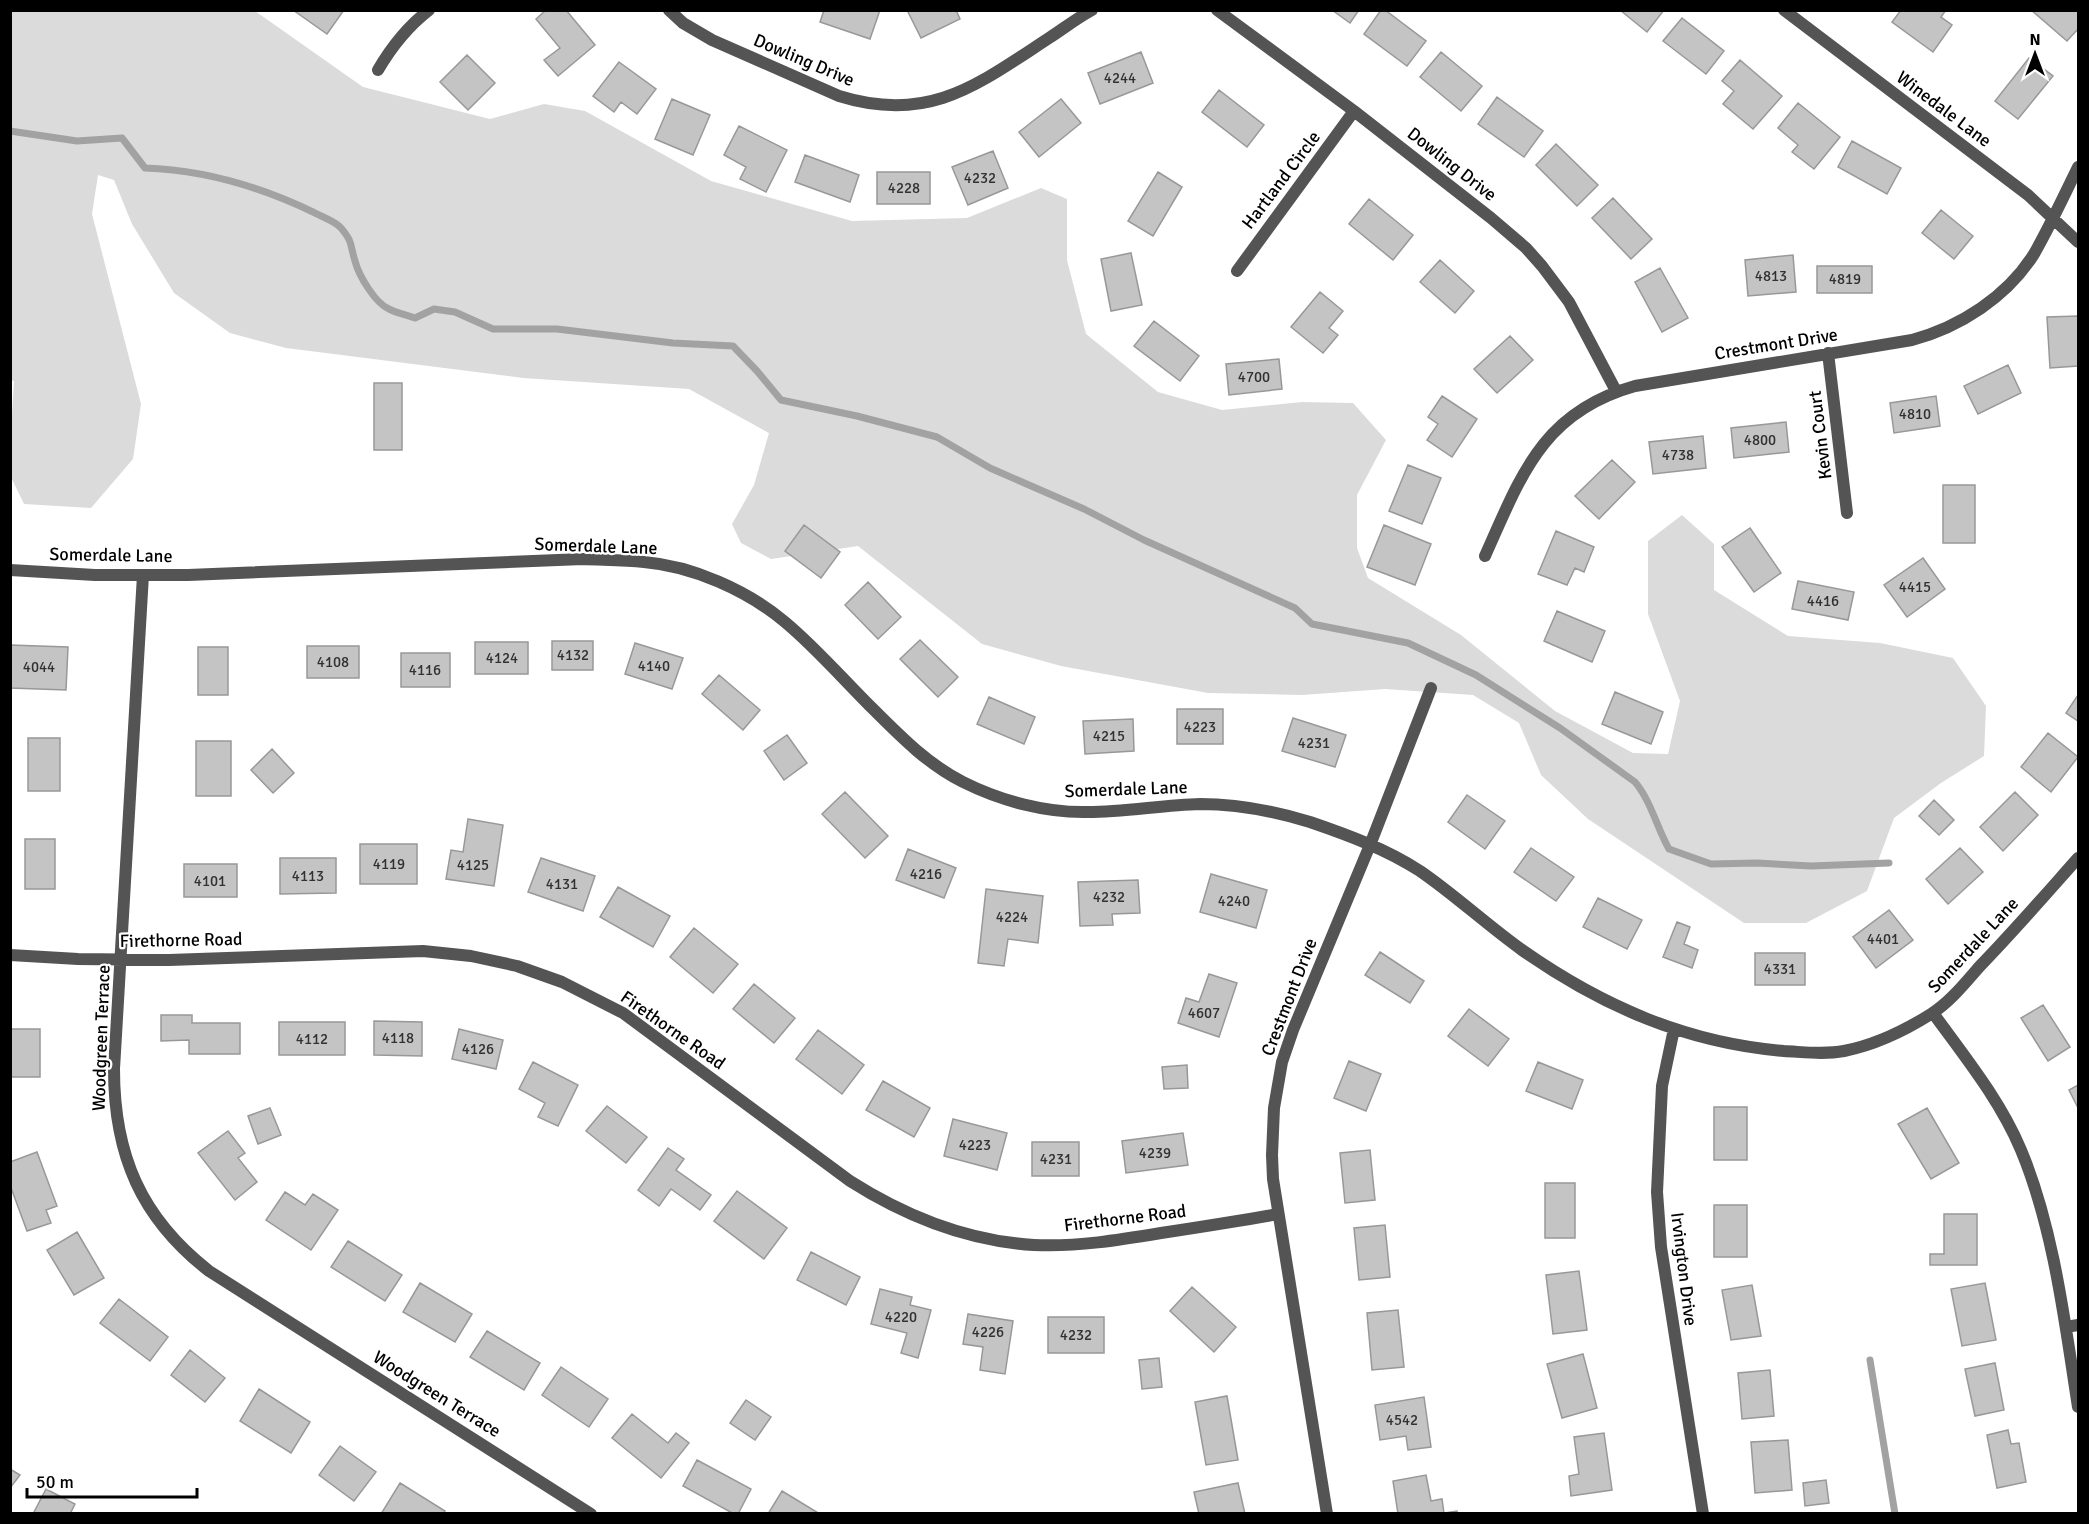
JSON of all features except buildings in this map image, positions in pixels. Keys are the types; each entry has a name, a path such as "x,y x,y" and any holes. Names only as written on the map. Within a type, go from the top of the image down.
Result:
{"street":[{"path":"378,70 390,49 411,25 429,10"},
{"name":"Dowling Drive","path":"669,10 683,23 712,40 838,96 888,106 922,104 954,95 984,81 1092,10"},
{"name":"Dowling Drive","path":"1217,10 1354,111 1491,218 1532,254 1569,302 1616,391"},
{"name":"Winedale Lane","path":"1784,10 2028,195 2079,242"},
{"name":"Hartland Circle","path":"1237,271 1354,111"},
{"name":"Crestmont Drive","path":"1485,556 1518,482 1542,444 1574,413 1616,391 1635,386 1912,340 1945,329 1976,312 2014,279 2033,255 2079,167"},
{"name":"Kevin Court","path":"1828,353 1847,513"},
{"name":"Somerdale Lane","path":"10,570 95,575 188,575 583,560 646,562 687,570 728,586 770,610 913,748 947,773 966,783 1005,799 1046,809 1078,812 1194,804 1257,809 1286,814 1370,845 1420,872 1572,984 1626,1011 1715,1041 1771,1050 1843,1052 1898,1034 1933,1013 1981,966 2079,858"},
{"name":"Woodgreen Terrace","path":"144,575 114,1069 117,1123 125,1158 139,1190 157,1220 181,1247 209,1271 591,1514"},
{"name":"Crestmont Drive","path":"1327,1514 1278,1214 1272,1155 1274,1108 1282,1062 1293,1030 1370,845 1431,688"},
{"name":"Firethorne Road","path":"10,955 169,960 423,951 471,956 517,966 562,982 623,1013 871,1194 937,1225 984,1238 1033,1245 1082,1245 1278,1214"},
{"path":"1933,1013 1984,1083 2021,1151 2039,1200 2058,1281 2079,1407"},
{"name":"Irvington Drive","path":"1674,1029 1662,1086 1657,1192 1661,1247 1703,1514"},
{"path":"2066,1326 2079,1324"}],"shaded area":[{"path":"10,11 255,11 363,87 490,119 544,104 585,111 711,181 852,221 967,218 1041,188 1067,199 1067,260 1086,334 1158,392 1222,410 1302,402 1353,403 1386,440 1357,495 1357,548 1368,578 1461,635 1555,711 1633,753 1668,754 1680,701 1648,614 1648,541 1682,515 1714,544 1714,590 1788,636 1880,643 1953,658 1986,706 1984,756 1941,783 1894,818 1867,891 1806,923 1744,923 1588,819 1541,775 1519,723 1473,695 1385,689 1302,695 1208,693 1061,666 982,644 858,546 771,559 741,543 732,524 754,485 769,433 689,389 523,378 286,348 230,333 174,293 132,224 114,180 98,175 92,214 141,404 133,459 91,508 24,504 10,475 14,381 10,380"}],"waterway":[{"path":"10,131 77,141 122,138 145,168 189,172 231,181 272,194 313,212 335,223 345,233 360,274 378,301 392,310 415,318 434,309 455,312 493,329 557,329 673,343 733,346 781,400 857,416 937,437 990,468 1084,509 1144,540 1295,608 1312,624 1408,643 1476,675 1560,728 1635,782 1641,789 1669,849 1711,864 1757,863 1811,866 1889,863"},
{"path":"1870,1360 1895,1514"}]}
